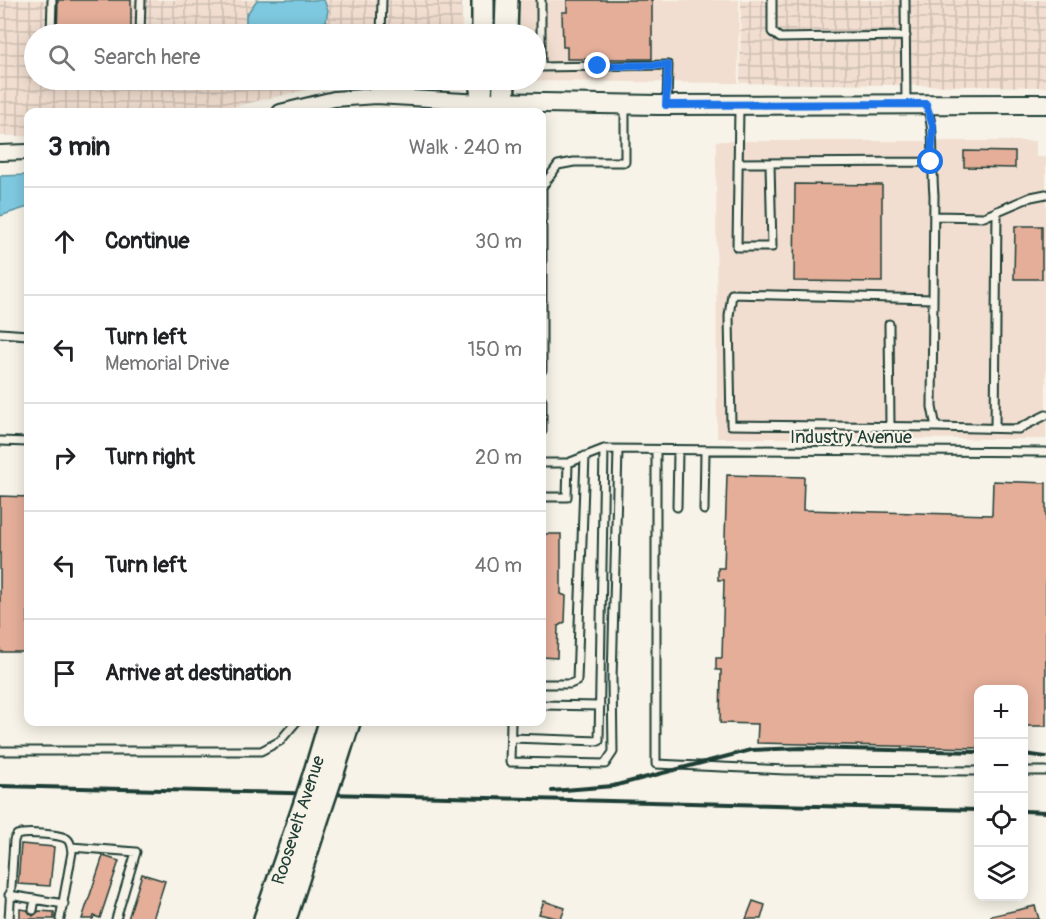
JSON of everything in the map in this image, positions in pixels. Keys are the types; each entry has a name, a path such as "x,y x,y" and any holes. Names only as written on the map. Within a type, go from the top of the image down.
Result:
{"main road":[{"path":"483,0 483,24"},
{"path":"506,24 507,0"},
{"path":"481,107 482,90"},
{"path":"503,108 504,90"},
{"name":"Roosevelt Avenue","path":"324,772 330,726"},
{"name":"Roosevelt Avenue","path":"265,919 311,810 324,772 347,726"},
{"name":"Roosevelt Avenue","path":"285,919 311,810"}],"street":[{"path":"297,108 334,99 376,96 503,108 739,104 1046,104"},
{"path":"0,153 24,152"}],"lane":[{"path":"51,24 52,0"},
{"path":"140,24 141,0"},
{"path":"381,24 382,0"},
{"path":"541,0 541,24"},
{"path":"772,0 772,32 780,38 906,36"},
{"path":"905,0 906,104"},
{"path":"546,67 668,65 666,105"},
{"path":"376,90 376,96"},
{"path":"739,104 737,247 772,247 770,164"},
{"path":"926,104 933,126 931,162 934,216 932,407 936,427"},
{"path":"546,182 558,165 574,162 625,162 625,105"},
{"path":"739,163 931,162"},
{"path":"934,216 984,217 1031,197 1046,195"},
{"path":"995,428 997,211"},
{"path":"933,299 732,294 729,316 730,425 1018,429 1046,415"},
{"path":"889,324 890,426"},
{"path":"0,333 24,335"},
{"path":"0,441 24,442"},
{"path":"511,738 599,741 604,449 568,463 546,463"},
{"name":"Industry Avenue","path":"604,449 1046,452"},
{"path":"511,726 510,762 604,765 613,752 612,679 618,450"},
{"path":"656,451 656,764 785,770 974,771"},
{"path":"677,507 678,451"},
{"path":"704,510 705,451"},
{"path":"546,684 570,684 577,681 585,456"},
{"path":"546,497 567,497 568,463"},
{"path":"546,705 600,706"},
{"path":"0,751 261,752 280,741 293,726"},
{"path":"1028,771 1046,771"},
{"path":"9,919 14,840 17,835 27,833 64,837 71,847 60,919"},
{"path":"71,847 136,852 116,919"},
{"path":"9,895 64,904"},
{"path":"33,910 35,899"}],"shaded area":[{"path":"0,0 462,0 461,24 24,24 24,90 305,90 227,108 24,108 24,136 0,136"},
{"path":"520,0 739,0 738,83 546,81 546,24 519,24"},
{"path":"741,0 1046,0 1046,87 740,83"},
{"path":"716,141 1036,141 1036,157 1046,157 1046,439 717,438"}],"water":[{"path":"257,0 324,0 328,10 326,21 321,24 246,24 246,15"},
{"path":"24,175 24,208 0,216 0,176"}],"building":[{"path":"58,0 131,0 131,24 57,24"},
{"path":"567,0 652,0 652,59 567,59 567,47 563,47 562,12 567,12"},
{"path":"964,151 1015,152 1015,168 964,167"},
{"path":"795,184 882,185 882,282 794,281"},
{"path":"1015,226 1042,226 1042,279 1014,279"},
{"path":"727,475 804,477 803,510 992,515 993,481 1046,483 1046,726 1028,726 1028,685 974,685 974,748 757,743 758,724 720,723 721,670 716,670 716,658 722,658 724,580 718,580 718,568 724,568"},
{"path":"0,496 24,497 24,652 0,652"},
{"path":"546,534 561,534 561,594 566,596 565,622 558,626 557,658 546,657"},
{"path":"21,844 54,847 50,886 18,884"},
{"path":"103,856 119,861 100,918 94,916 93,919 82,919"},
{"path":"142,874 165,881 153,919 128,919"},
{"path":"544,901 565,908 561,919 539,914"},
{"path":"753,901 765,905 761,919 746,919"},
{"path":"1035,906 1039,919 991,919 991,916"},
{"path":"20,909 27,910 33,916 39,911 54,912 54,919 20,919"}],"railway":[{"path":"552,791 613,786 751,750 802,748 974,752"},
{"path":"1028,755 1046,757"},
{"path":"0,786 974,810"},
{"path":"1028,811 1046,812"}],"route":[{"path":"598,66 668,65 666,105 926,104 933,126 931,162"}]}
